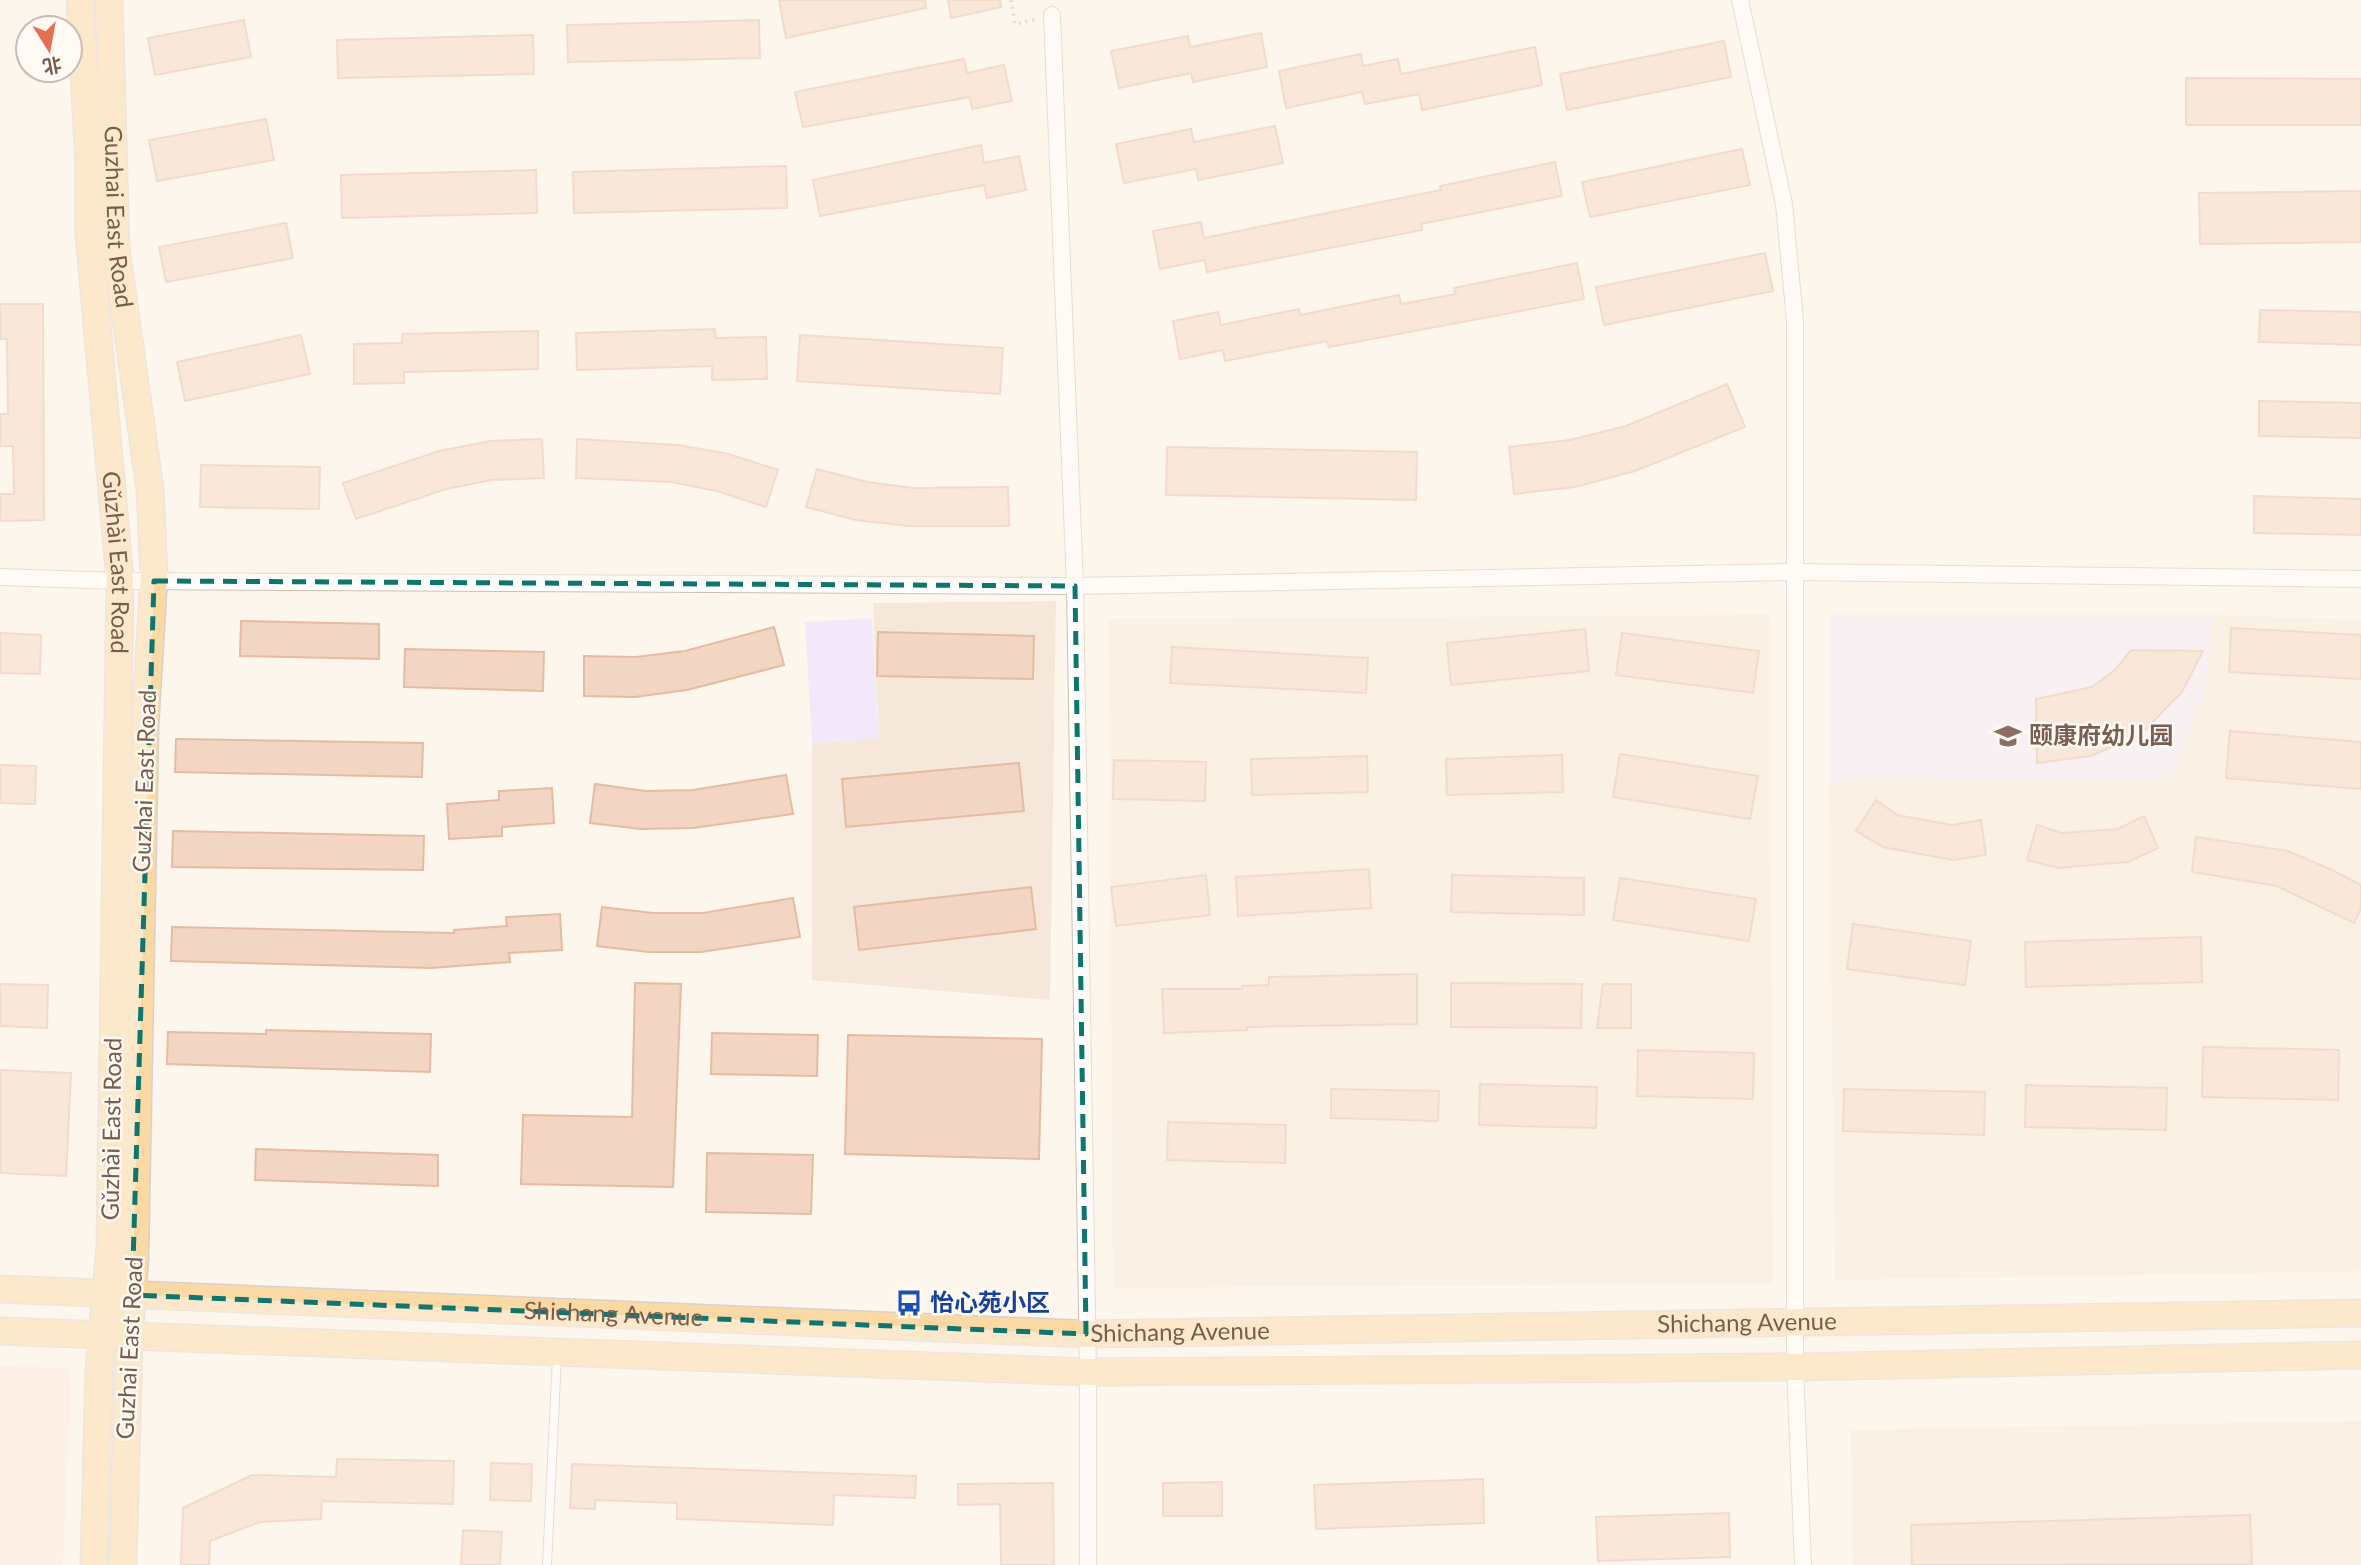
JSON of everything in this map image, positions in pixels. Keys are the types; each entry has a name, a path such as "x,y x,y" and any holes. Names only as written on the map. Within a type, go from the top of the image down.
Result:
{"main road":[{"name":"Gǔzhài East Road","path":"80,0 89,165 89,235 120,581 120,1294 116,1337"},
{"name":"Guzhai East Road","path":"109,0 116,249 150,489 154,581 120,1294"},
{"name":"Shichang Avenue","path":"0,1289 1086,1334 2361,1313"},
{"name":"Shichang Avenue","path":"0,1331 1088,1372 1795,1367 2361,1355"},
{"name":"Guzhai East Road","path":"94,1565 99,1371 116,1337"},
{"name":"Guzhai East Road","path":"116,1337 123,1565"}],"street":[{"path":"1740,0 1784,204 1796,321 1793,572 1795,1367 1803,1565"},
{"path":"1052,15 1075,586 1088,1372 1088,1565"},
{"path":"0,577 120,581 1075,586 1793,572 2361,579"}],"lane":[{"path":"547,1565 557,1353"}],"path":[{"path":"1011,0 1015,24 1052,15"}],"highlighted area":[{"path":"154,581 1075,586 1086,1334 132,1295"}],"shaded area":[{"path":"1056,601 1050,1000 812,980 812,743 879,739 873,603"},
{"path":"1769,615 1773,1283 1113,1288 1109,619"},
{"name":"颐康府幼儿园","path":"1830,615 2214,615 2204,693 2171,778 1829,782"},
{"path":"2214,615 2361,620 2361,1271 1835,1280 1829,782 2171,778 2204,693"},
{"path":"872,618 879,739 812,743 805,622"},
{"path":"0,1366 71,1368 63,1565 0,1565"},
{"path":"2361,1421 2361,1565 1853,1565 1851,1430"}],"building":[{"path":"779,0 925,0 926,8 786,38"},
{"path":"948,0 1000,0 1001,7 951,18"},
{"path":"244,20 251,57 155,75 148,38"},
{"path":"759,20 760,58 568,62 567,25"},
{"path":"1261,33 1267,67 1193,82 1191,73 1119,88 1111,51 1188,36 1190,47"},
{"path":"533,35 534,74 338,78 337,40"},
{"path":"1724,41 1731,77 1567,110 1560,74"},
{"path":"1535,47 1542,85 1422,110 1419,94 1365,104 1362,92 1286,108 1279,71 1361,54 1363,66 1398,59 1401,74"},
{"path":"964,59 967,73 1004,65 1012,101 972,109 970,97 803,127 795,92"},
{"path":"2186,78 2361,79 2361,125 2186,125"},
{"path":"266,119 274,160 157,181 149,140"},
{"path":"1275,126 1283,163 1198,180 1196,169 1124,183 1116,144 1191,129 1194,142"},
{"path":"981,145 984,163 1019,156 1026,190 987,198 984,185 820,216 813,180"},
{"path":"1742,149 1750,185 1590,217 1582,182"},
{"path":"1555,162 1562,196 1421,224 1422,230 1207,272 1205,260 1160,269 1153,231 1201,222 1204,238 1441,190 1440,186"},
{"path":"786,166 787,208 574,213 573,172"},
{"path":"536,170 537,213 342,218 341,175"},
{"path":"2361,191 2361,242 2200,244 2199,193"},
{"path":"286,223 293,258 166,282 159,247"},
{"path":"1765,253 1773,291 1604,325 1596,287"},
{"path":"1577,263 1584,299 1329,347 1327,341 1225,361 1223,350 1180,359 1173,321 1218,312 1221,325 1299,309 1300,315 1399,295 1401,304 1456,294 1454,288"},
{"path":"0,304 43,304 44,520 0,521 0,494 14,494 13,446 0,446 0,414 8,414 7,339 0,339"},
{"path":"2260,310 2361,312 2361,345 2259,342"},
{"path":"715,329 716,338 766,337 767,379 712,380 712,366 577,370 576,333"},
{"path":"538,331 538,369 404,372 404,383 354,384 354,344 402,343 402,334"},
{"path":"301,335 310,374 185,401 177,362"},
{"path":"800,335 1003,348 1000,394 797,381"},
{"path":"1727,384 1745,427 1635,471 1575,487 1514,494 1509,447 1570,440 1626,426"},
{"path":"2259,401 2361,403 2361,438 2259,436"},
{"path":"542,439 544,478 492,480 446,489 356,519 343,483 439,451 490,441"},
{"path":"577,439 678,445 729,454 778,470 766,507 717,491 671,482 576,478"},
{"path":"1167,447 1417,452 1416,500 1166,495"},
{"path":"201,465 320,467 319,509 200,507"},
{"path":"817,469 867,482 913,488 1008,487 1009,526 908,526 856,520 806,507"},
{"path":"2254,496 2361,499 2361,535 2254,533"},
{"path":"241,621 379,624 379,659 240,656"},
{"path":"774,627 784,665 687,690 635,697 584,696 584,656 636,657 685,651"},
{"path":"2231,628 2361,635 2361,679 2229,672"},
{"path":"1585,629 1589,671 1451,685 1447,643"},
{"path":"878,632 1034,636 1033,679 877,676"},
{"path":"0,633 41,635 40,674 0,673"},
{"path":"1622,633 1759,651 1753,693 1616,675"},
{"path":"1172,647 1368,658 1366,693 1170,683"},
{"path":"405,649 544,652 543,691 404,687"},
{"path":"2131,650 2203,651 2182,692 2141,734 2091,756 2037,763 2036,699 2092,687 2115,670"},
{"path":"2230,731 2361,742 2361,789 2226,778"},
{"path":"176,739 423,743 422,777 175,772"},
{"path":"1620,754 1758,776 1750,819 1613,797"},
{"path":"1562,755 1563,792 1447,795 1446,759"},
{"path":"1367,756 1368,792 1252,795 1251,759"},
{"path":"1114,760 1206,762 1205,801 1113,799"},
{"path":"1019,763 1024,811 846,827 842,779"},
{"path":"0,765 36,766 35,804 0,803"},
{"path":"786,775 793,814 693,828 641,829 590,823 595,784 646,791 693,790"},
{"path":"552,788 554,823 502,827 502,836 449,839 447,804 499,800 499,791"},
{"path":"1876,800 1897,815 1952,825 1981,820 1986,855 1953,860 1883,847 1856,831"},
{"path":"2144,816 2158,848 2128,862 2058,868 2027,860 2037,825 2062,833 2118,829"},
{"path":"173,831 424,836 423,870 172,867"},
{"path":"2196,837 2288,851 2332,870 2361,885 2361,909 2354,923 2277,886 2192,872"},
{"path":"1369,869 1371,908 1238,916 1236,877"},
{"path":"1206,875 1210,915 1116,926 1111,887"},
{"path":"1452,875 1584,878 1584,915 1451,912"},
{"path":"1620,878 1756,899 1749,941 1613,920"},
{"path":"1031,887 1036,929 859,950 854,907"},
{"path":"793,898 800,937 701,952 649,952 597,946 602,907 653,913 703,913"},
{"path":"560,914 562,950 509,953 510,962 431,968 171,961 172,927 454,933 454,930 507,926 506,917"},
{"path":"1853,924 1971,941 1965,985 1847,969"},
{"path":"2201,937 2202,982 2026,987 2025,942"},
{"path":"1417,974 1417,1024 1247,1027 1247,1030 1164,1033 1162,989 1242,989 1242,986 1269,985 1269,977"},
{"path":"635,983 681,984 673,1187 521,1184 523,1115 632,1117"},
{"path":"1451,983 1582,984 1581,1028 1451,1027"},
{"path":"0,984 48,985 47,1028 0,1026"},
{"path":"1603,984 1631,984 1631,1028 1597,1028"},
{"path":"266,1030 431,1034 430,1072 167,1064 168,1032 266,1034"},
{"path":"712,1033 818,1035 817,1076 711,1074"},
{"path":"848,1035 1042,1039 1039,1159 845,1154"},
{"path":"2203,1047 2339,1050 2338,1100 2202,1097"},
{"path":"1638,1050 1754,1053 1753,1099 1637,1096"},
{"path":"0,1070 71,1073 66,1176 0,1173"},
{"path":"1480,1084 1597,1087 1596,1128 1479,1125"},
{"path":"2026,1085 2167,1088 2166,1130 2025,1127"},
{"path":"1331,1089 1439,1091 1438,1121 1331,1118"},
{"path":"1844,1089 1985,1092 1984,1135 1843,1131"},
{"path":"1168,1122 1286,1125 1285,1163 1167,1160"},
{"path":"256,1149 438,1155 438,1186 255,1180"},
{"path":"707,1153 813,1155 811,1214 706,1212"},
{"path":"337,1459 454,1461 453,1504 322,1501 321,1519 260,1522 210,1541 209,1565 181,1565 183,1508 252,1475 336,1477"},
{"path":"491,1463 532,1464 531,1501 490,1500"},
{"path":"572,1464 916,1476 915,1498 834,1495 833,1525 677,1519 677,1503 595,1500 595,1509 570,1508"},
{"path":"1483,1479 1484,1523 1316,1529 1314,1485"},
{"path":"1222,1482 1222,1516 1163,1516 1163,1483"},
{"path":"1053,1483 1054,1565 1001,1565 1000,1504 958,1505 958,1484"},
{"path":"1729,1513 1730,1557 1598,1561 1596,1517"},
{"path":"2250,1515 2252,1564 1912,1565 1911,1525"},
{"path":"463,1530 502,1532 500,1565 461,1565"}],"place":[{"name":"颐康府幼儿园","path":"2008,736"},
{"name":"怡心苑小区","path":"909,1303"}]}
